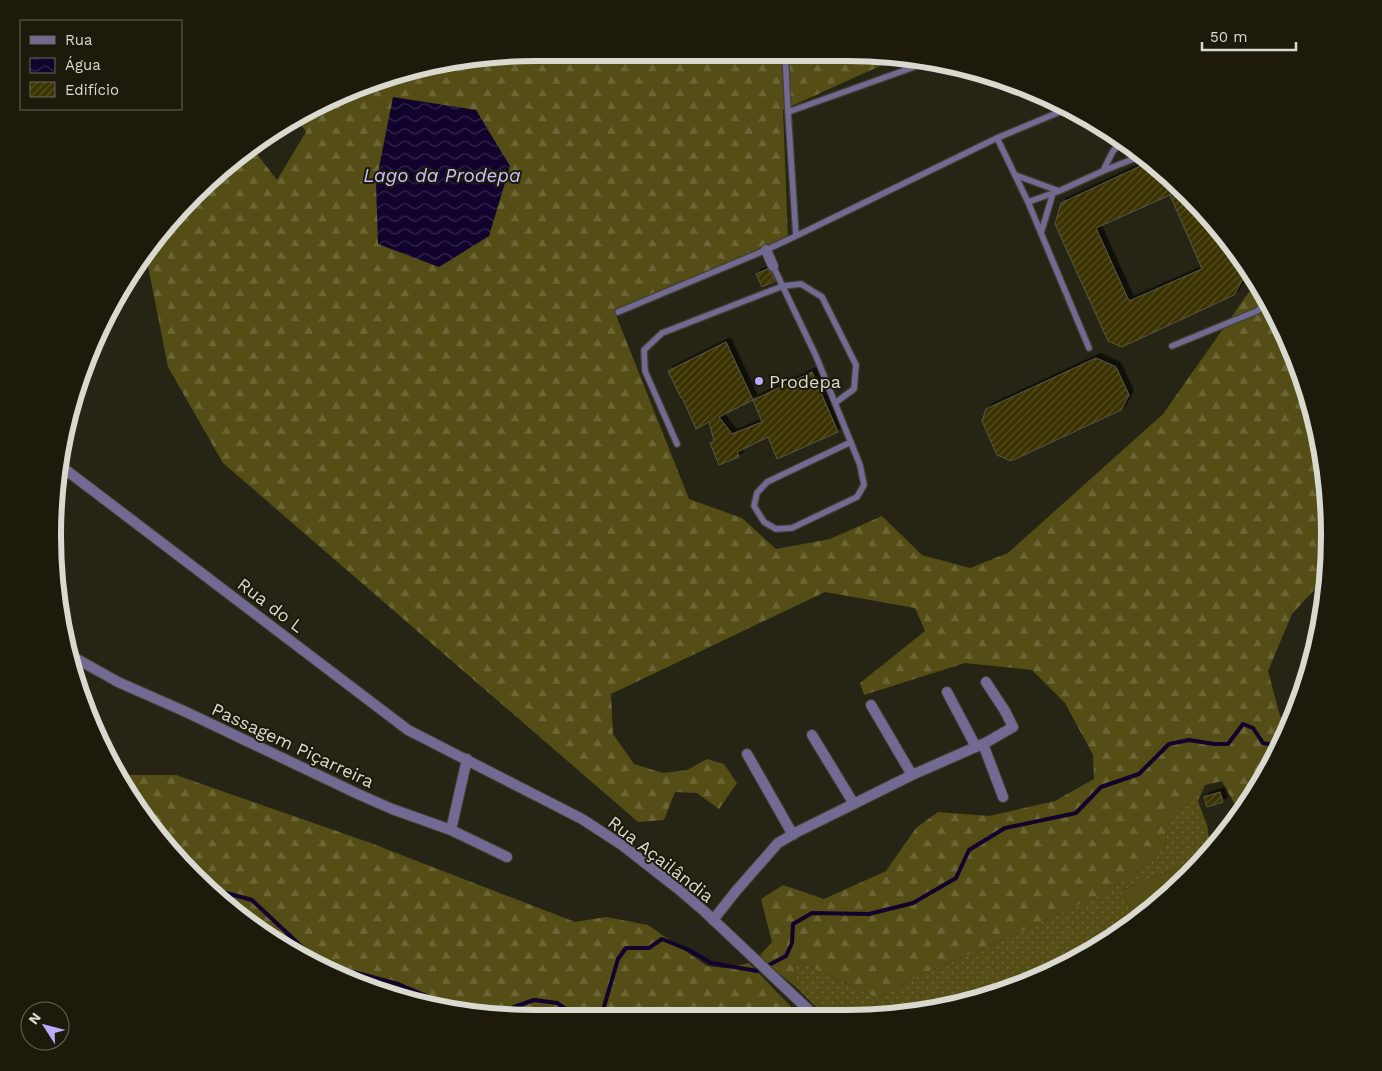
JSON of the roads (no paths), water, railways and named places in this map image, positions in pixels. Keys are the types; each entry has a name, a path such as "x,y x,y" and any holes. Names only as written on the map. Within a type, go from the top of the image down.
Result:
{"street":[{"path":"766,250 773,266"},
{"name":"Rua do L","path":"66,470 408,730 466,760"},
{"name":"Passagem Piçarreira","path":"77,659 118,682 186,712 358,794 392,809 451,830 507,857"},
{"path":"713,920 778,843 912,775 979,745 1013,727 986,682"},
{"path":"946,692 979,745 1004,797"},
{"path":"872,705 912,775"},
{"path":"812,735 854,804"},
{"path":"747,754 793,835"},
{"path":"451,830 466,760"},
{"name":"Rua Açailândia","path":"466,760 582,819 622,845 677,888 809,1010"}],"lane":[{"path":"786,61 796,236"},
{"path":"788,112 916,66"},
{"path":"618,312 766,250 997,138 1060,112"},
{"path":"997,138 1028,202 1089,348"},
{"path":"1103,172 1118,146"},
{"path":"1028,202 1134,159"},
{"path":"1015,175 1056,192"},
{"path":"1041,233 1056,192"},
{"path":"773,266 816,356 851,442 860,466 864,484 858,497 792,528 776,529 764,522 754,506 757,493 767,482 851,442"},
{"path":"676,444 646,371 644,350 662,333 783,286 801,284 822,297 856,365 854,389 835,403"},
{"path":"1172,346 1262,306"}],"water":[{"name":"Lago da Prodepa","path":"393,97 476,110 510,166 489,236 439,267 378,244 376,183"}],"waterway":[{"path":"603,1010 618,959 626,948 649,948 662,939 689,950 711,963 757,971 786,956 792,943 793,924 812,913 869,914 913,903 956,878 969,850 1005,828 1076,813 1101,787 1139,774 1169,744 1189,740 1228,744 1243,724 1253,728 1263,743 1272,745"},
{"path":"223,892 252,900 305,950"},
{"path":"345,970 398,984 430,998"},
{"path":"511,1009 534,1000 557,1003 567,1010"}],"place":[{"name":"Prodepa","path":"759,381"}]}
